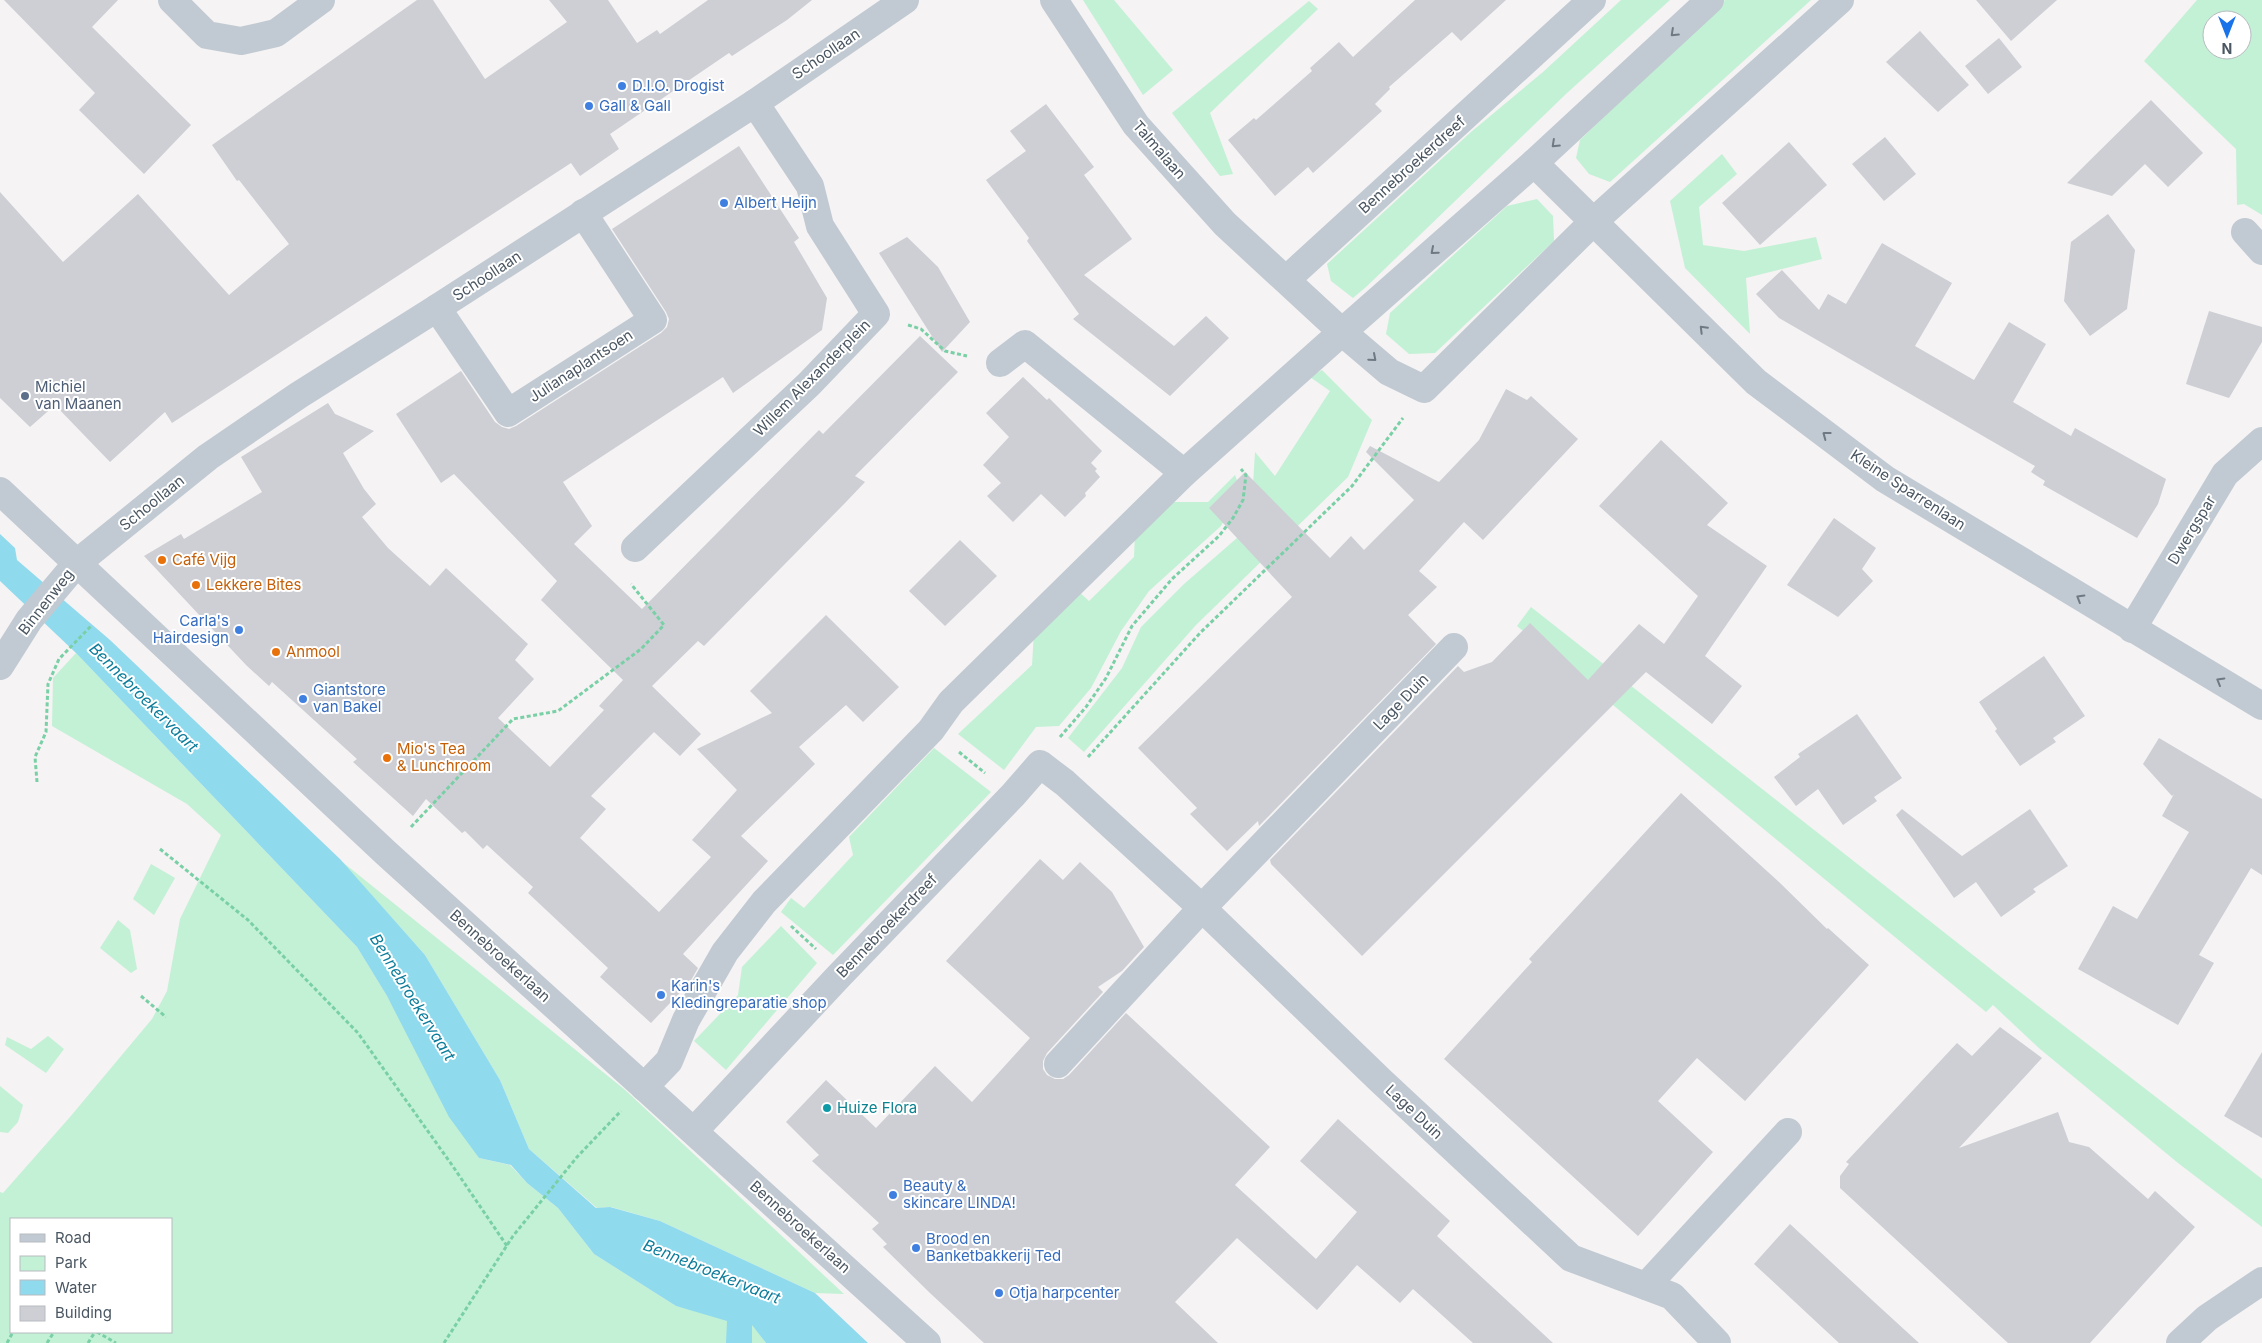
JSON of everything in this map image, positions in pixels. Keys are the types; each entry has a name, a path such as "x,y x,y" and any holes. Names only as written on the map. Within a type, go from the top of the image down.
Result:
{"street":[{"path":"172,0 207,35 241,41 276,33 321,0"},
{"name":"Schoollaan","path":"77,563 208,457 298,394 437,308 583,212 755,103 905,0"},
{"name":"Talmalaan","path":"1054,0 1136,125 1225,224 1287,280"},
{"name":"Bennebroekerdreef","path":"1287,280 1592,0"},
{"path":"644,1087 669,1061 686,1020 725,952 764,902 931,730 951,702 1177,479 1534,163 1710,0"},
{"path":"1287,280 1342,332 1389,372 1424,389 1594,221 1840,0"},
{"name":"Willem Alexanderplein","path":"636,548 809,384 876,314 820,226 810,186 755,103"},
{"path":"1534,163 1594,221"},
{"name":"Julianaplantsoen","path":"437,308 508,413 653,320 583,212"},
{"name":"Kleine Sparrenlaan","path":"1594,221 1756,382 1885,479 2262,706"},
{"path":"1000,363 1024,344 1177,479"},
{"name":"Dwergspar","path":"2132,629 2225,474 2262,441"},
{"name":"Bennebroekerlaan","path":"0,491 386,853 927,1343"},
{"name":"Binnenweg","path":"0,666 15,627 77,563"},
{"name":"Lage Duin","path":"1058,1064 1202,908 1454,647"},
{"name":"Bennebroekerdreef","path":"694,1131 842,973 1014,795 1040,764"},
{"name":"Lage Duin","path":"1040,764 1065,783 1202,908 1380,1080 1571,1258 1672,1296 1718,1343"},
{"path":"1646,1286 1788,1132"},
{"path":"2180,1343 2207,1318 2262,1281"}],"path":[{"path":"876,314 921,329 945,351 1000,363"},
{"path":"1065,783 1200,633 1352,486 1424,389"},
{"path":"1040,764 1106,678 1132,626 1172,579 1219,536 1243,500 1246,476 1219,441"},
{"path":"386,853 513,719 558,711 641,649 664,625 627,578 636,548"},
{"path":"36,782 35,757 46,732 48,684 59,660 97,619"},
{"path":"931,730 1014,795"},
{"path":"160,849 248,920 358,1034 452,1165 507,1246"},
{"path":"764,902 842,973"},
{"path":"141,996 166,1017"},
{"path":"444,1343 507,1246 534,1211 577,1157 644,1087"},
{"path":"98,1333 116,1343"}],"green space":[{"path":"1083,0 1114,0 1173,70 1143,95"},
{"path":"1621,0 1670,0 1567,93 1353,298 1331,281 1327,264 1471,132 1543,72"},
{"path":"1725,0 1811,0 1610,182 1589,174 1576,158 1580,140"},
{"path":"2197,0 2262,0 2262,215 2244,204 2237,205 2236,149 2144,61"},
{"path":"1309,1 1318,9 1210,113 1233,174 1220,176 1172,113"},
{"path":"1722,154 1737,174 1699,207 1703,245 1744,251 1816,237 1822,259 1746,278 1750,334 1685,268 1670,201"},
{"path":"1537,199 1553,216 1554,241 1435,353 1409,354 1386,334 1390,313 1507,206"},
{"path":"1322,370 1372,420 1348,477 1196,625 1084,752 1068,738 1122,668 1141,627 1184,584 1237,538 1251,517 1255,452 1275,476 1330,391 1310,377"},
{"path":"1235,475 1239,486 1237,498 1221,526 1149,591 1121,631 1091,688 1059,726 1036,727 1004,770 958,734 1032,665 1034,632 1077,590 1089,601 1134,557 1135,532 1168,502 1208,502"},
{"path":"1531,607 2011,985 2262,1179 2262,1227 2178,1163 2040,1049 1993,1005 1986,1012 1517,626"},
{"path":"76,653 357,947 479,1158 510,1165 527,1183 558,1208 594,1254 676,1306 752,1324 766,1343 0,1343 0,1192 3,1193 70,1117 152,1019 167,991 180,919 221,835 187,804 52,726 53,678"},
{"path":"934,748 991,792 833,955 781,912 791,898 804,908 853,855 849,837"},
{"path":"340,860 624,1089 844,1294 815,1293 660,1221 611,1207 597,1208 529,1149 500,1080 425,955"},
{"path":"151,864 175,878 154,915 133,899"},
{"path":"118,920 130,930 137,969 131,973 100,948"},
{"path":"781,926 817,963 726,1070 694,1041 738,995 742,967"},
{"path":"48,1036 64,1049 46,1073 5,1045 7,1037 31,1049"},
{"path":"0,1086 23,1105 18,1122 8,1133 0,1132"}],"water":[{"name":"Bennebroekervaart","path":"0,534 15,548 17,560 110,640 340,859 425,955 500,1080 529,1149 596,1208 610,1207 660,1221 815,1293 868,1343 766,1343 752,1325 752,1343 726,1343 727,1321 676,1306 594,1254 558,1208 527,1183 511,1165 479,1158 449,1117 387,996 357,947 76,653 0,581"}],"building":[{"path":"4,0 118,0 92,27 191,125 144,174 79,110 95,93"},
{"path":"417,0 433,0 485,79 567,22 549,0 608,0 637,43 657,30 660,34 708,0 812,0 787,20 732,56 729,53 610,134 619,149 580,176 571,163 172,423 165,412 110,462 55,405 30,427 0,398 0,192 63,262 138,194 229,295 289,244 239,180 237,181 212,145"},
{"path":"1415,0 1506,0 1461,41 1452,32 1389,87 1390,89 1375,104 1382,111 1313,173 1308,167 1275,196 1228,140 1254,118 1256,120 1312,71 1310,68 1339,42 1353,57"},
{"path":"1976,0 2057,0 2011,41"},
{"path":"1920,31 1969,85 1938,112 1886,62"},
{"path":"1999,38 2022,67 1988,94 1965,66"},
{"path":"2151,100 2203,153 2168,187 2145,164 2112,196 2067,183"},
{"path":"1046,104 1094,167 1084,175 1132,239 1084,275 1174,346 1206,316 1229,338 1170,396 1073,319 1079,314 1027,241 1029,238 986,180 1026,151 1010,131"},
{"path":"1885,137 1916,174 1884,201 1852,164"},
{"path":"1789,142 1827,185 1760,245 1722,203"},
{"path":"739,146 799,238 794,242 827,298 822,330 733,393 723,377 563,482 592,526 574,544 642,609 819,430 823,434 920,336 958,372 855,476 865,482 846,502 704,646 698,641 652,686 701,734 680,756 654,732 591,796 606,809 580,838 659,912 711,857 692,840 737,790 697,749 772,713 750,691 826,615 899,687 863,722 846,705 799,747 815,764 741,836 768,861 683,954 698,968 690,982 651,1023 600,977 608,968 528,893 533,887 487,845 483,849 465,831 462,833 426,799 413,816 353,762 357,759 272,682 269,686 246,665 144,556 181,534 184,539 262,492 241,457 328,403 335,414 374,431 343,453 364,489 376,504 362,517 388,548 430,586 446,568 528,644 515,660 534,679 498,718 550,767 604,710 599,706 623,680 541,600 557,581 454,474 441,483 396,414 461,371 495,422 509,429 661,333 667,327 669,319 666,312 612,229"},
{"path":"2108,214 2135,250 2127,309 2090,336 2064,301 2071,242"},
{"path":"907,237 938,267 970,322 942,352 879,253"},
{"path":"1882,243 1952,283 1915,346 1974,380 2009,322 2046,344 2013,402 2071,436 2075,428 2166,479 2158,504 2137,538 2043,485 2045,481 2031,472 2035,466 1779,318 1756,294 1782,270 1819,310 1828,294 1846,304"},
{"path":"2209,311 2262,327 2262,342 2229,398 2186,384"},
{"path":"1023,377 1047,400 1049,398 1102,451 1091,463 1097,469 1095,471 1100,477 1085,493 1086,496 1065,517 1041,494 1013,522 987,496 1001,483 983,465 1009,437 986,413"},
{"path":"1506,389 1527,400 1531,396 1578,439 1483,540 1464,522 1419,571 1437,587 1408,615 1436,644 1259,826 1258,821 1227,851 1190,814 1197,808 1138,748 1292,597 1209,508 1245,472 1330,558 1351,536 1364,550 1414,500 1366,452 1370,446 1439,482 1479,440"},
{"path":"1661,440 1728,503 1707,525 1767,566 1705,656 1742,686 1712,724 1646,672 1362,956 1271,864 1270,860 1458,666 1464,672 1492,662 1530,623 1588,680 1639,624 1664,644 1698,596 1599,506"},
{"path":"1834,518 1876,548 1862,569 1873,581 1838,617 1787,585"},
{"path":"960,540 997,576 945,626 909,591"},
{"path":"2044,656 2085,716 2053,738 2056,742 2020,766 1995,731 1997,729 1979,702"},
{"path":"1857,714 1902,778 1874,797 1877,801 1843,825 1818,789 1796,806 1774,777 1800,757 1798,754"},
{"path":"2159,738 2262,799 2262,875 2251,868 2199,955 2214,963 2178,1025 2078,969 2113,906 2137,919 2189,832 2162,816 2174,794 2172,796 2143,764"},
{"path":"1681,793 1779,882 1827,929 1869,965 1745,1101 1697,1058 1658,1101 1713,1152 1638,1236 1444,1059 1532,962 1529,959"},
{"path":"1902,809 1962,856 2030,809 2068,866 2033,889 2036,892 2001,917 1976,882 1954,898 1896,815"},
{"path":"1040,859 1063,880 1080,862 1112,892 1144,947 1122,971 1098,987 1103,992 1047,1053 1043,1061 1043,1069 1047,1075 1055,1079 1063,1079 1069,1075 1126,1013 1270,1147 1235,1185 1316,1259 1357,1212 1300,1161 1338,1119 1450,1221 1437,1236 1553,1343 1473,1343 1413,1289 1400,1303 1357,1265 1317,1310 1237,1238 1175,1302 1218,1343 984,1343 931,1294 883,1247 887,1244 872,1229 879,1223 812,1161 819,1155 786,1122 826,1080 876,1128 935,1066 972,1102 1030,1038 946,961"},
{"path":"2000,1027 2042,1058 1959,1148 2058,1112 2069,1142 2089,1147 2148,1199 2155,1191 2195,1227 2090,1343 2008,1343 1840,1188 1840,1176 1849,1164 1846,1162 1957,1043 1972,1056"},
{"path":"2262,1052 2262,1138 2224,1116"},
{"path":"1790,1224 1919,1343 1839,1343 1754,1264"}],"place":[{"name":"D.I.O. Drogist","path":"622,86"},
{"name":"Gall & Gall","path":"589,106"},
{"name":"Albert Heijn","path":"724,203"},
{"name":"Michiel van Maanen","path":"25,396"},
{"name":"Café Vijg","path":"162,560"},
{"name":"Lekkere Bites","path":"196,585"},
{"name":"Carla's Hairdesign","path":"239,630"},
{"name":"Anmool","path":"276,652"},
{"name":"Giantstore van Bakel","path":"303,699"},
{"name":"Mio's Tea & Lunchroom","path":"387,758"},
{"name":"Karin's Kledingreparatie shop","path":"661,995"},
{"name":"Huize Flora","path":"827,1108"},
{"name":"Beauty & skincare LINDA!","path":"893,1195"},
{"name":"Brood en Banketbakkerij Ted","path":"916,1248"},
{"name":"Otja harpcenter","path":"999,1293"}]}
